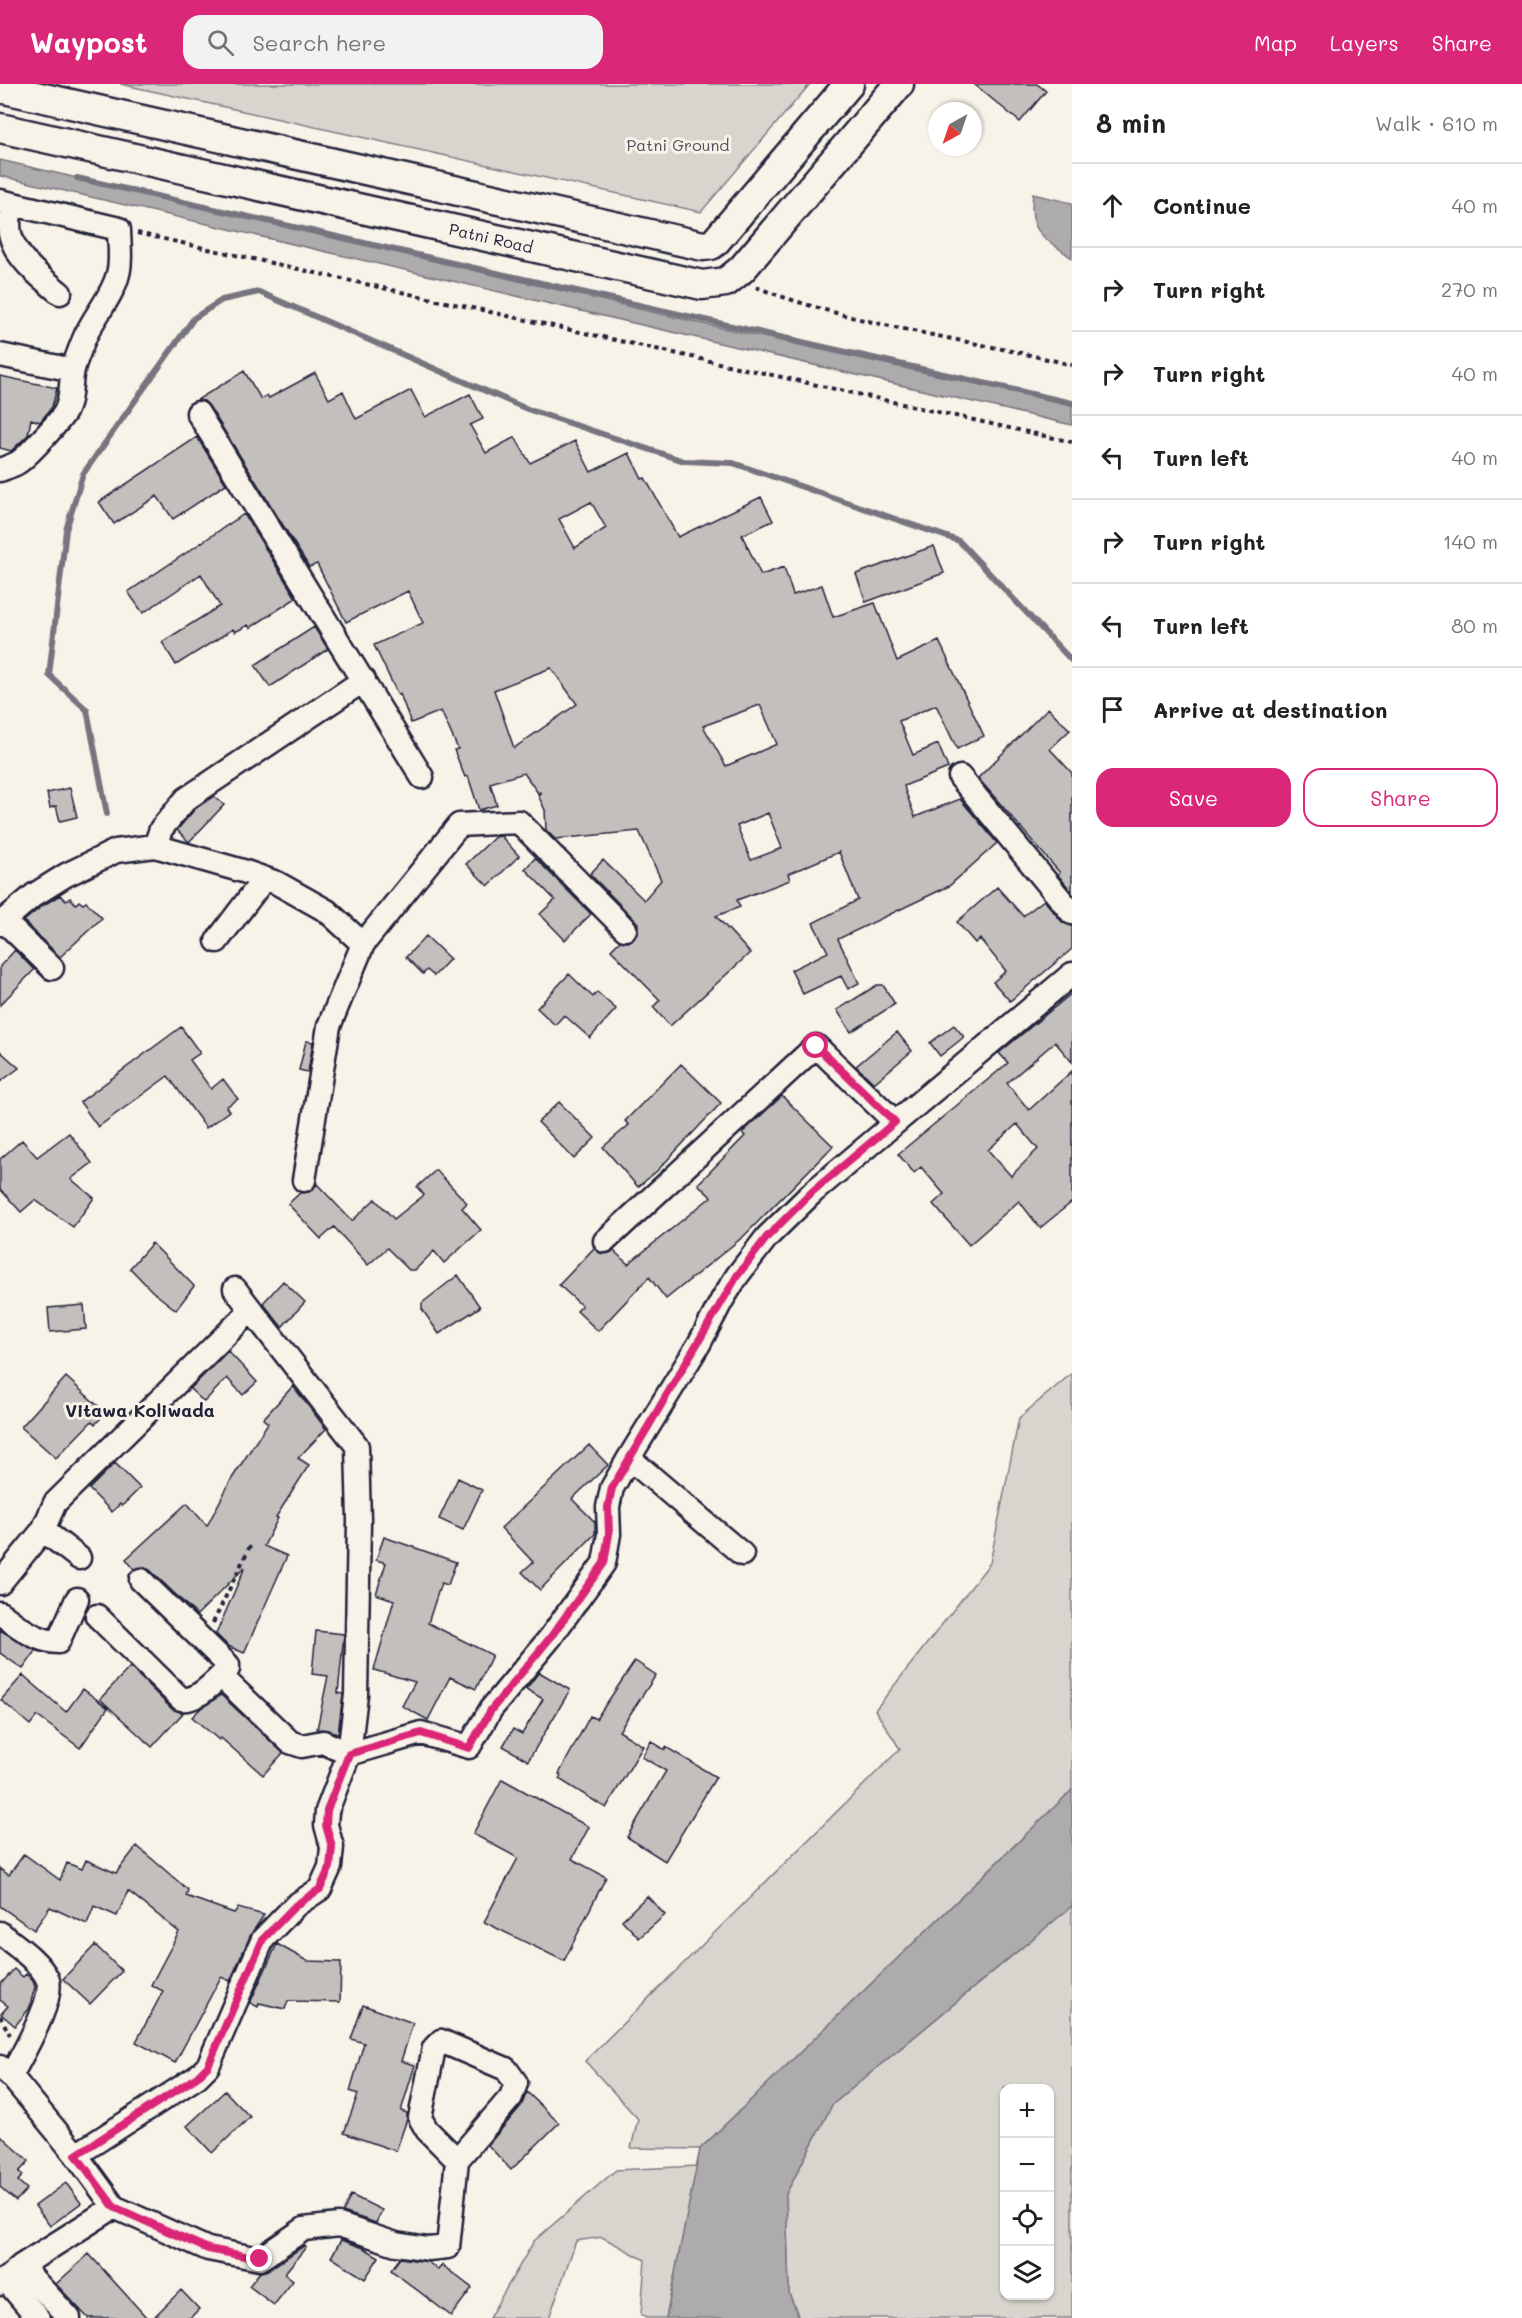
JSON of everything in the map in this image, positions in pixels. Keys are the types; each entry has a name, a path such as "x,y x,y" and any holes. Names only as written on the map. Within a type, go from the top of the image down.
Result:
{"main road":[{"path":"0,88 704,246 715,242 849,84"},
{"name":"Patni Road","path":"0,128 702,285 726,282 742,269 899,84"}],"street":[{"path":"0,470 18,463 57,424 66,411 71,395 73,370 85,336 102,309 118,274 119,229 6,203 11,237 30,267 60,293"},
{"path":"0,355 73,370"},
{"path":"198,413 422,777"},
{"path":"155,846 161,829 186,799 364,680"},
{"path":"960,777 1072,913"},
{"path":"304,1180 329,1026 363,944 459,825 519,822 625,929"},
{"path":"52,968 2,922 34,895 66,875 116,851 155,846 277,884 327,911 363,944"},
{"path":"217,941 264,879"},
{"path":"221,1676 290,1742 302,1746 323,1742 349,1754 421,1733 469,1748 491,1710 550,1638 604,1563 609,1534 608,1507 612,1488 699,1344 722,1300 767,1237 813,1191 1072,975"},
{"path":"605,1240 816,1046 895,1122"},
{"path":"76,2155 197,2077 208,2066 263,1939 296,1905 320,1889 330,1867 332,1847 326,1825 327,1810 349,1754 356,1695 359,1521 357,1446 235,1289"},
{"path":"0,1583 44,1530 55,1503 251,1310"},
{"path":"629,1458 742,1554"},
{"path":"44,1530 79,1558"},
{"path":"97,1616 181,1699 189,1700 197,1696 228,1669 228,1665 141,1580"},
{"path":"0,1613 32,1634 51,1642 58,1642 77,1599"},
{"path":"0,1933 31,1959 46,1975 50,1985 47,2001 6,2072 76,2155 114,2207 208,2249 260,2259 304,2229 339,2225 396,2244 428,2249 448,2247 457,2160 511,2097 516,2083 506,2069 441,2041 434,2048 420,2118 428,2130 457,2160"},
{"path":"9,2276 114,2207"},
{"path":"9,2276 38,2318"},
{"path":"9,2276 69,2318"}],"path":[{"path":"119,229 1072,442"},
{"path":"750,285 807,306 905,331 1072,365"},
{"path":"204,1640 251,1544"}],"green space":[{"name":"Patni Ground","path":"120,84 810,84 701,212"},
{"path":"1072,1373 1072,1790 700,2149 631,2148 638,2119 585,2061 900,1749 875,1710 990,1563 1019,1418"},
{"path":"1072,1906 1072,2318 799,2318 789,2293 786,2194 832,2105"},
{"path":"697,2166 666,2318 646,2318 641,2315 645,2260 602,2237 576,2241 549,2318 489,2318 534,2241 616,2170"}],"shaded area":[{"path":"0,160 700,323 1072,405 1072,425 0,176"},
{"path":"1033,194 1072,203 1072,258 1046,239 1035,226 1032,207"},
{"path":"1072,1790 1072,1906 832,2105 786,2194 789,2293 799,2318 666,2318 700,2149"}],"building":[{"path":"974,84 1037,84 1046,91 1020,122"},
{"path":"244,371 261,399 267,395 269,398 315,373 329,399 343,391 356,419 411,390 425,417 470,394 483,419 470,425 486,453 515,437 530,463 575,441 591,472 629,453 642,479 645,478 678,537 761,497 773,521 742,535 761,575 784,567 793,595 822,585 833,617 875,603 897,661 939,641 984,736 957,749 936,705 899,721 913,755 938,744 948,768 904,786 905,790 915,817 960,799 997,843 949,886 838,939 859,983 848,989 841,976 803,994 791,970 828,952 813,923 858,900 839,852 788,874 790,880 737,900 740,907 716,916 750,953 670,1026 653,1007 660,1000 611,950 620,941 628,942 634,939 638,932 638,923 590,874 603,860 644,900 661,880 639,831 555,839 546,830 545,810 538,795 541,792 538,793 524,773 490,783 497,805 479,810 468,776 465,777 454,750 458,749 441,711 411,723 400,694 398,695 374,645 423,623 408,591 346,622 317,564 309,567 209,406 204,401 197,400","holes":["591,502 606,528 575,548 559,519","551,668 577,704 514,748 494,690","760,705 777,744 726,766 703,726","768,813 782,848 751,860 737,826"]},
{"path":"0,376 57,388 52,407 40,422 31,419 28,435 11,451 0,448"},
{"path":"197,437 226,484 173,519 157,496 114,524 99,502"},
{"path":"244,514 296,598 250,628 248,625 235,632 233,629 176,665 162,642 220,606 201,574 143,613 128,592"},
{"path":"934,546 944,573 866,602 856,574"},
{"path":"314,627 328,649 270,687 255,665"},
{"path":"1048,708 1070,730 1050,749 1072,773 1072,892 1058,875 1060,873 978,778"},
{"path":"70,788 77,817 60,821 56,806 50,808 47,793"},
{"path":"214,796 224,805 189,842 177,830 195,809"},
{"path":"501,836 519,856 488,886 466,864 495,837"},
{"path":"535,858 591,914 565,940 540,914 555,900 525,869"},
{"path":"997,887 1023,916 1044,900 1062,922 1072,926 1072,949 1010,1001 993,982 1006,971 980,939 975,943 957,922"},
{"path":"60,895 66,901 70,898 76,904 79,901 83,904 86,902 102,918 60,957 24,921"},
{"path":"426,936 450,959 434,976 427,970 423,974 406,957"},
{"path":"15,950 34,970 0,1005 0,966"},
{"path":"569,974 593,997 597,992 616,1009 590,1038 564,1015 555,1025 537,1008"},
{"path":"877,985 883,985 895,1004 851,1032 837,1010"},
{"path":"1072,993 1072,1062 1055,1042 1007,1083 1029,1110 1072,1071 1072,1202 1040,1228 1019,1201 969,1245 933,1204 944,1194 921,1167 914,1173 898,1154 1008,1063 999,1053","holes":["1017,1124 1038,1149 1011,1176 988,1150"]},
{"path":"954,1025 964,1037 940,1056 930,1043"},
{"path":"181,1027 200,1053 190,1060 211,1089 223,1079 238,1099 226,1107 229,1111 206,1128 168,1076 98,1127 80,1102"},
{"path":"897,1032 912,1051 874,1083 856,1066"},
{"path":"306,1041 313,1042 308,1072 299,1070"},
{"path":"0,1051 19,1068 0,1082"},
{"path":"681,1064 721,1103 658,1170 638,1187 603,1147 629,1125 625,1121"},
{"path":"782,1096 833,1146 744,1236 666,1299 649,1277 598,1331 577,1311 582,1306 559,1285 594,1248 602,1254 614,1251 628,1264 711,1197 698,1184 745,1136 742,1133"},
{"path":"559,1102 595,1138 574,1159 538,1122"},
{"path":"69,1133 92,1163 71,1179 94,1198 73,1227 35,1200 21,1212 0,1189 0,1159 22,1140 37,1157"},
{"path":"436,1170 467,1203 462,1208 481,1230 444,1263 434,1251 415,1270 409,1270 387,1248 368,1265 334,1227 321,1239 288,1204 300,1193 309,1192 317,1184 352,1221 375,1199 394,1219 424,1195 417,1187"},
{"path":"152,1243 194,1286 176,1310 152,1291 130,1268"},
{"path":"458,1275 480,1307 439,1334 422,1309 422,1303"},
{"path":"283,1281 305,1302 282,1327 263,1303"},
{"path":"84,1305 86,1329 50,1332 48,1308"},
{"path":"228,1351 257,1382 243,1395 227,1378 204,1402 190,1389"},
{"path":"66,1377 106,1413 95,1424 92,1421 56,1458 21,1427"},
{"path":"293,1386 326,1429 298,1458 309,1465 276,1517 278,1518 264,1546 287,1556 244,1653 228,1646 216,1634 245,1567 197,1615 150,1570 144,1567 134,1569 126,1559 187,1503 207,1526 231,1480 268,1423 263,1419"},
{"path":"589,1445 608,1465 572,1499 595,1522 595,1534 540,1590 522,1572 533,1562 501,1528"},
{"path":"115,1463 140,1488 122,1506 120,1504 112,1512 89,1489"},
{"path":"458,1478 482,1490 463,1530 439,1519"},
{"path":"384,1537 456,1562 448,1585 441,1583 428,1623 492,1655 476,1689 450,1677 428,1720 402,1706 415,1682 374,1670 394,1600 376,1594 386,1563 376,1560"},
{"path":"0,1630 36,1651 23,1669 0,1653"},
{"path":"316,1631 344,1634 338,1693 343,1694 338,1734 317,1729 328,1676 312,1674"},
{"path":"635,1661 656,1675 619,1731 643,1746 606,1808 559,1779 561,1775 559,1774 590,1716 596,1719"},
{"path":"130,1667 172,1709 183,1713 152,1747 100,1699"},
{"path":"539,1672 570,1690 528,1761 503,1746 513,1729 522,1734 543,1699 526,1689"},
{"path":"23,1675 66,1712 83,1689 108,1708 80,1748 37,1716 30,1725 1,1700"},
{"path":"221,1695 283,1753 263,1775 221,1738 219,1740 192,1717"},
{"path":"651,1741 665,1750 666,1747 716,1777 665,1861 627,1837 666,1771 642,1757"},
{"path":"502,1779 589,1827 572,1859 606,1877 564,1961 484,1922 518,1858 473,1834"},
{"path":"137,1846 188,1890 186,1896 234,1913 238,1908 264,1915 251,1934 230,1981 221,1977 175,2063 136,2042 163,1991 151,1985 179,1932 128,1891 117,1916 94,1906 87,1924 50,1907 34,1930 0,1906 0,1869 9,1875 24,1854 60,1880 67,1863 82,1869 86,1860 116,1873"},
{"path":"647,1896 665,1915 639,1938 622,1920"},
{"path":"277,1944 307,1961 341,1962 340,2002 288,2001 285,2009 259,2003 258,2007 250,2003"},
{"path":"95,1945 122,1971 90,2004 63,1979"},
{"path":"14,1969 23,1977 26,1974 35,1987 29,2009 15,2026 1,2014 8,2006 0,2000 0,1985"},
{"path":"363,2005 413,2023 401,2061 415,2065 401,2111 407,2113 407,2119 396,2151 344,2133 358,2094 350,2091 364,2043 351,2039"},
{"path":"225,2091 250,2117 212,2153 187,2126"},
{"path":"527,2092 559,2123 511,2170 488,2145 521,2106"},
{"path":"0,2135 29,2161 19,2172 23,2175 18,2181 27,2189 16,2201 0,2187"},
{"path":"66,2183 81,2203 50,2226 35,2206"},
{"path":"351,2195 382,2210 376,2223 343,2212"},
{"path":"341,2240 364,2248 379,2257 365,2279 331,2257"},
{"path":"304,2246 306,2247 284,2274 293,2281 274,2305 249,2286 260,2272 268,2270"},
{"path":"89,2254 147,2318 88,2318 56,2284"},
{"path":"400,2258 428,2262 438,2270 442,2265 472,2288 451,2316 391,2270"},
{"path":"181,2290 199,2309 190,2318 153,2318"}],"waterway":[{"path":"77,178 1072,403"},
{"path":"107,814 87,710 49,675 66,530 83,474 194,318 222,300 259,292 527,409 684,461 733,463 959,541 1072,661"}],"district":[{"name":"Vitawa Koliwada","path":"140,1411"}],"route":[{"path":"260,2259 208,2249 114,2207 76,2155 197,2077 208,2066 263,1939 296,1905 320,1889 330,1867 332,1847 326,1825 327,1810 349,1754 421,1733 469,1748 491,1710 550,1638 591,1583 604,1563 609,1534 608,1507 612,1488 699,1344 737,1276 767,1237 813,1191 895,1122 816,1046"}]}
